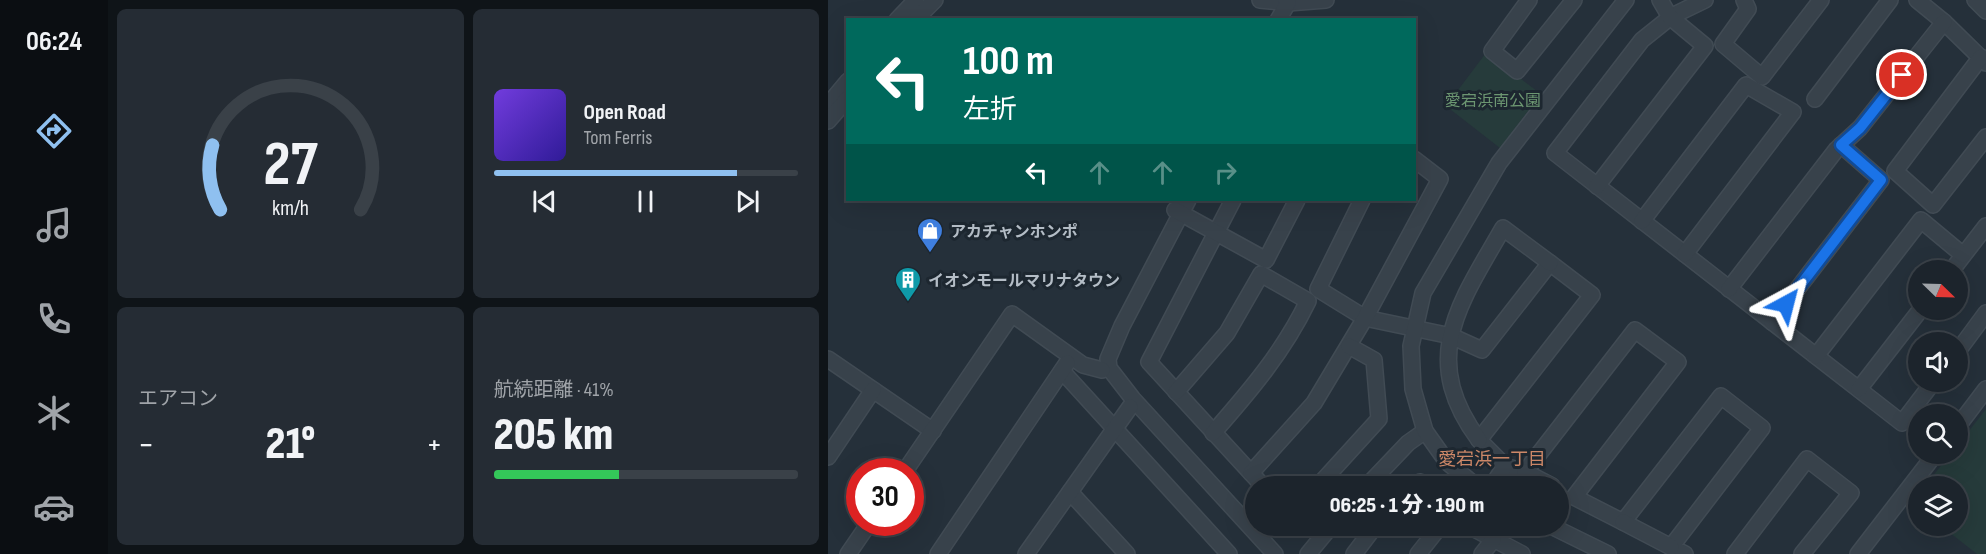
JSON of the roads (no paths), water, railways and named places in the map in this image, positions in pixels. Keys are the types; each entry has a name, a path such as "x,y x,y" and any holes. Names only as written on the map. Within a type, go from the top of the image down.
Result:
{"street":[{"path":"908,11 935,0"},
{"path":"1276,1 1326,0"},
{"path":"1529,0 1492,51 1517,71 1574,0"},
{"path":"1464,476 1447,462 1425,431 1413,389 1411,346 1423,293 1499,163 1626,0"},
{"path":"1597,186 1705,46 1670,17 1660,0"},
{"path":"1705,0 1670,17 1642,40 1555,153 1902,423 1926,392"},
{"path":"1744,0 1748,9 1723,44 1762,77 1821,0"},
{"path":"1815,99 1890,0"},
{"path":"1917,0 1944,22 1983,60 1895,171 1933,205 1986,137"},
{"path":"1975,0 1986,11"},
{"path":"1270,18 1276,1"},
{"path":"1276,1 1278,18"},
{"path":"1729,289 1841,145 1860,128 1944,22"},
{"path":"828,105 846,83"},
{"path":"1642,221 1746,85 1793,112 1685,254"},
{"path":"828,121 846,100"},
{"path":"1772,322 1881,180 1841,145"},
{"path":"1251,473 1314,404 1365,318 1440,179 1416,161"},
{"path":"1232,201 1149,362 1254,476"},
{"path":"1181,206 1216,232 1266,260 1296,201"},
{"path":"1362,201 1318,289 1365,318 1451,336 1482,350 1550,262"},
{"path":"1181,206 1112,336 1102,359 1102,370 1130,407 1267,554"},
{"path":"1181,206 1122,326 1108,358 1109,368 1133,399 1275,554"},
{"path":"1816,356 1921,220 1963,255"},
{"path":"1959,260 1986,226"},
{"path":"1479,440 1592,295 1503,228 1459,305 1451,336 1449,379 1461,415 1479,440 1505,466 1533,476"},
{"path":"1176,392 1227,333 1261,274 1308,301 1293,333 1260,380 1214,433"},
{"path":"914,458 1012,314 1083,365 1102,370"},
{"path":"1968,338 1986,314"},
{"path":"1859,389 1912,320"},
{"path":"1526,472 1635,330 1678,362 1574,497"},
{"path":"1332,476 1379,419 1374,360 1348,346"},
{"path":"938,554 1072,357"},
{"path":"828,359 933,431"},
{"path":"1062,371 1229,554"},
{"path":"1968,412 1986,388"},
{"path":"828,457 873,390"},
{"path":"1569,494 1574,497 1623,522 1678,550 1762,428 1721,396 1623,522"},
{"path":"1026,554 1130,407"},
{"path":"1376,476 1408,443 1425,431"},
{"path":"1735,554 1807,459 1851,493 1802,554"},
{"path":"1858,554 1928,464"},
{"path":"1498,476 1505,466"},
{"path":"1070,492 1118,550"},
{"path":"1569,535 1608,554"},
{"path":"848,554 860,536"},
{"path":"1308,554 1323,536"},
{"path":"1354,554 1368,536"},
{"path":"1418,554 1432,536"},
{"path":"1485,536 1522,554"},
{"path":"1482,554 1492,540"}],"place":[{"name":"アカチャンホンポ","path":"930,254"},
{"name":"イオンモールマリナタウン","path":"908,303"}],"district":[{"name":"愛宕浜一丁目","path":"1492,459"}],"park label":[{"name":"愛宕浜南公園","path":"1493,100"}]}
